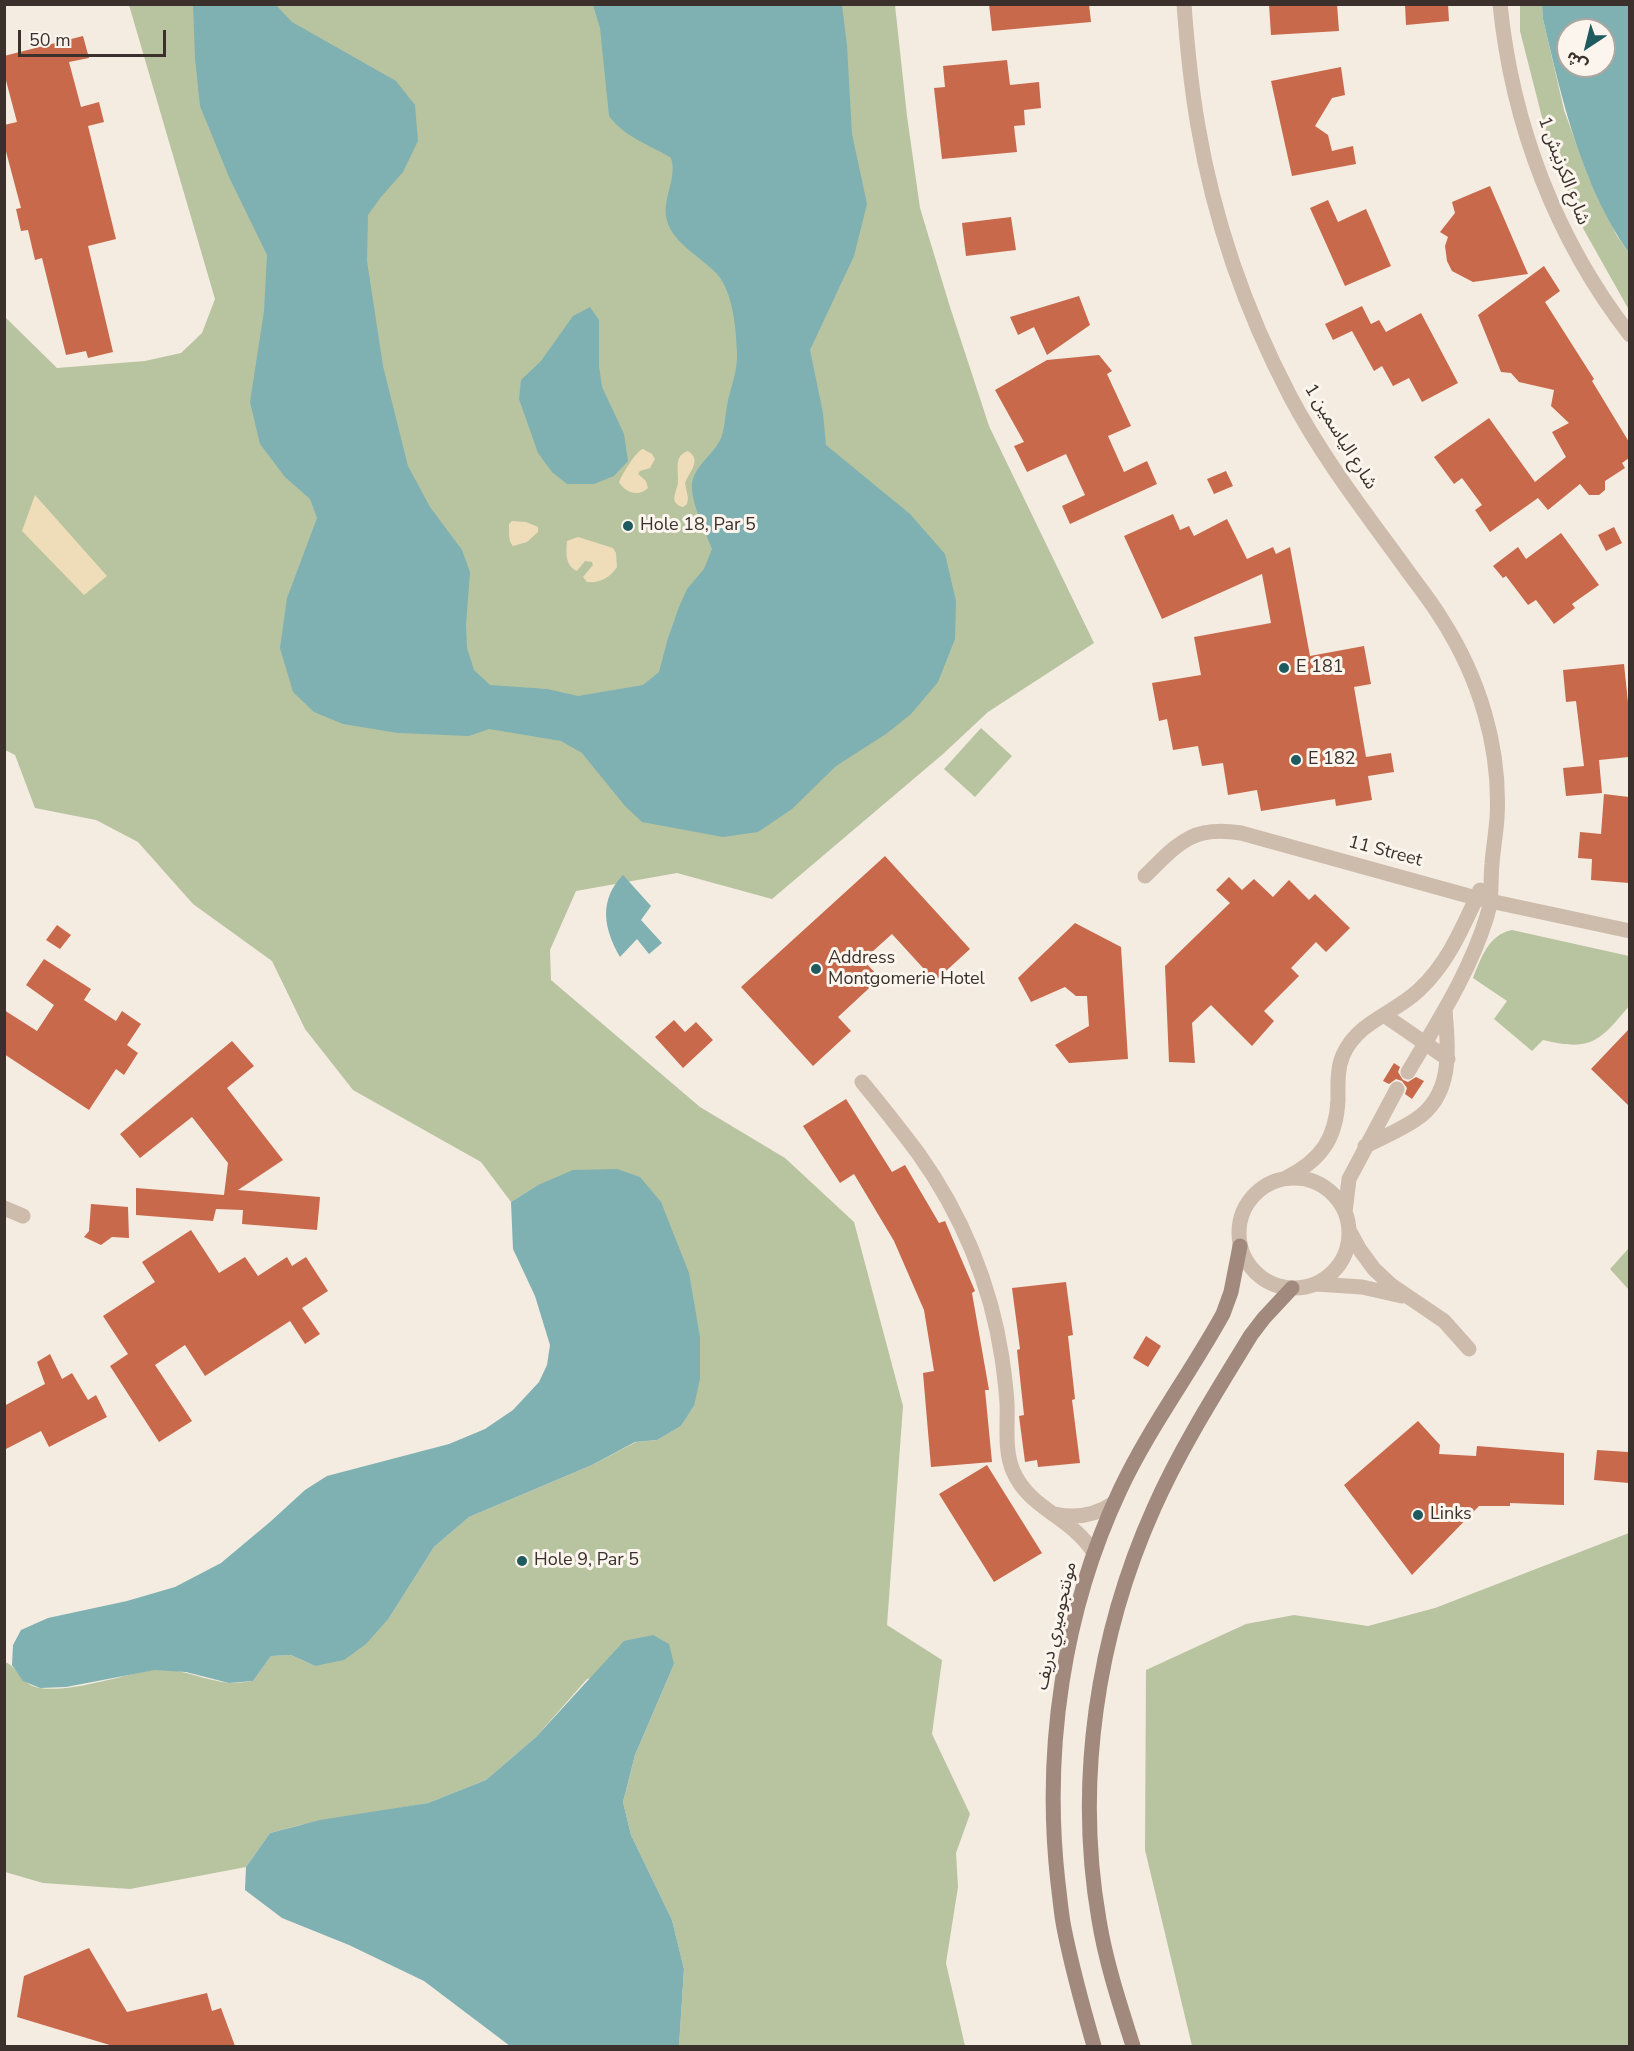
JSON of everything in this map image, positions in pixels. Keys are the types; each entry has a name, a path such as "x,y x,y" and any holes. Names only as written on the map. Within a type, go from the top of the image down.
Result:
{"street":[{"name":"شارع الياسمين 1","path":"1184,4 1198,126 1216,209 1236,273 1261,336 1290,396 1324,455 1441,617 1467,662 1485,712 1495,763 1497,806 1491,868 1484,900"},
{"name":"شارع الكرنيش 1","path":"1500,4 1513,90 1529,145 1549,199 1576,255 1629,335"},
{"name":"11 Street","path":"1145,876 1184,840 1202,832 1221,830 1240,833 1484,900 1629,932"},
{"path":"1408,1072 1445,1010 1474,951 1484,900"},
{"path":"1286,1178 1304,1168 1319,1155 1330,1138 1337,1118 1338,1076 1343,1055 1354,1037 1370,1022 1417,992 1444,963 1484,900"},
{"path":"1365,1146 1417,1119 1440,1093 1446,1076 1448,1059 1445,1010"},
{"path":"1384,1015 1448,1059"},
{"path":"862,1082 918,1153 942,1190 963,1230 980,1271 993,1314 1002,1358 1007,1402 1008,1447 1011,1467 1020,1486 1035,1501 1080,1535 1094,1553"},
{"path":"1397,1089 1349,1179 1345,1212 1349,1230 1374,1269 1391,1285 1444,1321 1469,1349"},
{"path":"1345,1212 1335,1196 1321,1185 1304,1179 1275,1180 1250,1198 1242,1212 1239,1227 1240,1246 1247,1262 1259,1275 1275,1284 1292,1288 1313,1284 1362,1287 1410,1298"},
{"path":"4,1208 23,1216"},
{"path":"1313,1284 1328,1276 1340,1263 1347,1247 1349,1230"},
{"name":"مونتجوميري دريف","path":"1095,2046 1082,2006 1063,1926 1054,1845 1054,1764 1062,1684 1072,1632 1094,1553 1114,1503 1140,1449 1223,1314 1234,1280 1240,1246"},
{"path":"1132,2046 1116,1994 1099,1920 1091,1844 1091,1767 1109,1640 1140,1541 1171,1472 1251,1335 1292,1288"},
{"path":"1053,1514 1065,1517 1091,1514 1114,1503"}],"green space":[{"path":"129,5 895,5 920,208 950,307 989,426 1094,643 988,712 943,754 772,899 677,873 576,891 550,950 551,980 700,1107 785,1158 854,1222 903,1406 887,1625 942,1660 932,1734 970,1814 956,1853 958,1887 946,1963 965,2046 679,2046 684,1969 672,1920 631,1835 623,1802 635,1755 674,1664 587,1679 536,1737 486,1780 428,1803 300,1825 270,1833 246,1867 130,1889 43,1883 5,1872 5,1662 14,1668 28,1684 52,1689 81,1686 153,1670 173,1670 230,1683 253,1681 271,1656 291,1655 315,1666 389,1618 434,1547 469,1517 592,1465 636,1442 657,1440 681,1426 694,1406 538,1185 511,1202 481,1162 353,1090 305,1029 272,961 193,904 138,842 96,820 35,808 15,755 5,750 4,316 57,368 145,361 181,353 202,333 215,299"},
{"path":"1520,5 1542,5 1543,19 1564,110 1588,176 1617,236 1629,253 1629,310 1584,230 1549,145 1520,31"},
{"path":"981,728 1012,756 975,797 944,769"},
{"path":"1512,930 1629,956 1629,1006 1610,1028 1593,1041 1573,1045 1543,1040 1532,1051 1494,1019 1507,1001 1473,978 1487,948 1497,936"},
{"path":"1629,1248 1629,1290 1610,1269"},
{"path":"1629,1533 1629,2046 1192,2046 1145,1850 1146,1670 1246,1624 1294,1615 1368,1626 1435,1608"}],"sand":[{"path":"643,449 652,454 655,459 650,468 638,474 646,481 648,488 636,493 628,491 619,482 633,458"},
{"path":"688,451 695,462 685,483 688,498 687,504 683,507 676,503 674,497 680,456"},
{"path":"35,495 107,576 84,595 22,531"},
{"path":"512,521 526,522 538,527 538,532 527,542 513,546 509,533 509,524"},
{"path":"578,537 613,548 616,553 617,567 611,574 600,581 587,582 583,577 593,565 592,562 585,561 577,571 570,566 567,541"}],"water":[{"path":"193,5 276,5 292,22 396,81 415,105 418,141 403,172 368,215 367,261 383,366 408,466 430,507 462,550 470,572 466,625 467,648 474,670 490,685 547,689 578,696 643,685 659,672 679,607 687,589 704,569 712,549 696,507 692,484 697,471 721,438 737,359 733,311 727,290 717,274 676,237 667,221 666,205 673,166 671,158 622,130 609,116 600,28 593,5 842,5 847,46 852,134 867,204 854,256 810,350 823,413 826,445 910,514 945,554 956,601 955,639 938,682 911,714 886,734 836,766 792,809 758,832 723,837 642,822 625,806 582,753 561,741 489,729 469,736 398,733 343,724 314,712 293,692 280,648 287,598 317,518 310,499 285,477 260,444 250,402 264,311 267,255 229,177 200,106"},
{"path":"1542,5 1629,5 1629,253 1598,199 1586,170 1558,78 1616,78 1616,18 1556,18 1556,72 1543,19"},
{"path":"590,307 599,320 599,366 602,387 624,434 628,461 614,476 594,484 567,484 552,472 538,453 519,399 521,380 541,361 573,316"},
{"path":"623,875 651,906 641,920 662,943 649,954 637,939 620,957 610,936 607,926 607,905 615,885"},
{"path":"617,1169 640,1177 661,1202 689,1273 700,1337 700,1379 694,1406 681,1426 657,1440 635,1442 592,1465 469,1517 434,1547 389,1618 366,1644 344,1660 315,1666 291,1655 271,1656 253,1681 229,1683 186,1672 155,1670 66,1687 40,1688 23,1681 12,1665 13,1645 21,1630 48,1618 127,1601 175,1587 221,1563 305,1490 327,1476 449,1444 485,1429 513,1410 539,1382 547,1365 550,1345 535,1296 513,1249 511,1202 538,1185 573,1170"},
{"path":"653,1635 669,1644 674,1664 635,1755 623,1802 631,1835 672,1920 684,1969 679,2046 510,2046 424,1981 349,1945 282,1918 245,1890 246,1867 270,1833 320,1820 428,1803 486,1780 536,1737 624,1641"}],"building":[{"path":"989,4 1089,4 1091,22 992,31"},
{"path":"1269,4 1337,4 1339,31 1271,35"},
{"path":"1405,4 1448,4 1449,21 1406,25"},
{"path":"83,36 89,58 69,62 81,107 99,102 104,122 88,126 116,239 88,246 113,352 88,358 86,351 66,355 42,258 35,260 28,230 21,231 16,209 21,208 4,144 4,125 17,122 4,73 4,56"},
{"path":"1007,60 1010,85 1039,82 1041,108 1024,110 1025,125 1014,126 1017,152 942,159 934,88 945,87 943,66"},
{"path":"1341,67 1345,95 1332,98 1315,126 1328,135 1332,151 1353,146 1356,164 1292,176 1271,81"},
{"path":"1490,186 1528,274 1473,282 1452,271 1447,261 1445,246 1448,237 1440,232 1455,213 1452,202"},
{"path":"1328,200 1338,222 1366,209 1391,266 1345,286 1310,208"},
{"path":"1011,217 1016,250 966,256 962,223"},
{"path":"1544,266 1560,291 1545,302 1594,379 1592,381 1629,442 1629,458 1622,463 1625,468 1605,481 1605,490 1599,495 1589,495 1580,484 1548,510 1538,498 1490,532 1475,510 1482,505 1462,478 1454,484 1434,457 1489,418 1535,482 1566,457 1552,432 1569,423 1551,406 1554,390 1519,382 1511,373 1501,372 1478,315"},
{"path":"1079,296 1090,325 1047,355 1034,327 1018,335 1010,317"},
{"path":"1362,306 1371,324 1379,320 1386,332 1421,313 1458,383 1422,402 1409,378 1393,386 1382,366 1374,371 1352,331 1333,340 1325,324"},
{"path":"1099,355 1112,371 1107,374 1131,426 1108,436 1124,472 1147,461 1157,484 1070,524 1062,506 1085,495 1066,454 1027,472 1014,446 1024,442 995,390 1047,360"},
{"path":"1226,471 1233,486 1214,494 1207,479"},
{"path":"1173,514 1180,530 1189,526 1194,536 1227,519 1247,559 1273,547 1276,554 1290,547 1310,656 1364,646 1371,684 1354,687 1366,757 1391,753 1394,772 1368,776 1372,800 1336,806 1335,799 1261,811 1257,790 1228,795 1223,763 1202,766 1198,746 1173,750 1167,719 1159,721 1152,683 1201,675 1194,637 1271,623 1262,574 1162,619 1124,536"},
{"path":"1614,527 1622,543 1606,551 1598,535"},
{"path":"1561,533 1599,585 1572,604 1575,608 1554,624 1536,600 1528,605 1506,576 1503,578 1493,566 1518,547 1526,559"},
{"path":"1624,664 1629,712 1629,757 1599,760 1602,793 1566,796 1563,768 1584,766 1576,701 1566,702 1563,670"},
{"path":"1604,794 1629,797 1629,883 1591,880 1592,859 1578,858 1580,832 1601,834"},
{"name":"Address Montgomerie Hotel","path":"885,856 970,949 935,981 892,934 863,960 880,978 838,1017 851,1031 813,1066 741,987"},
{"path":"1229,877 1242,890 1254,879 1273,897 1289,880 1309,900 1315,894 1350,928 1326,952 1316,942 1291,968 1299,976 1264,1011 1274,1021 1252,1046 1211,1005 1192,1023 1195,1063 1169,1062 1165,966 1230,903 1216,890"},
{"path":"1075,923 1121,947 1128,1059 1069,1063 1055,1045 1089,1026 1087,996 1076,996 1065,987 1031,1002 1018,978"},
{"path":"57,925 71,935 60,949 46,940"},
{"path":"44,959 91,989 84,1000 116,1021 122,1011 141,1024 127,1045 138,1053 124,1075 116,1069 89,1110 4,1054 4,1010 37,1031 54,1005 26,985"},
{"path":"674,1020 685,1032 696,1022 713,1040 683,1068 655,1037"},
{"path":"1629,1029 1629,1106 1591,1069"},
{"path":"232,1041 254,1066 227,1088 283,1160 238,1190 320,1197 317,1230 242,1224 243,1210 216,1209 213,1221 136,1215 136,1188 224,1195 228,1163 192,1117 140,1158 120,1134"},
{"path":"1394,1063 1400,1067 1398,1072 1403,1080 1408,1082 1416,1077 1424,1081 1412,1099 1405,1094 1407,1088 1402,1081 1396,1079 1389,1084 1383,1081"},
{"path":"846,1099 892,1172 905,1165 939,1223 945,1221 975,1291 972,1293 989,1390 985,1390 992,1462 931,1467 923,1373 934,1371 924,1310 894,1241 854,1174 840,1183 803,1126"},
{"path":"91,1204 128,1207 129,1238 112,1237 101,1245 84,1237 89,1231"},
{"path":"191,1230 219,1273 245,1257 258,1276 287,1257 292,1266 306,1257 328,1291 302,1308 320,1334 305,1344 290,1321 205,1376 185,1345 155,1365 192,1421 159,1442 110,1366 128,1354 103,1316 155,1282 142,1262"},
{"path":"1066,1282 1073,1335 1068,1336 1075,1399 1072,1400 1080,1463 1038,1467 1037,1460 1025,1462 1019,1416 1024,1415 1017,1350 1020,1349 1012,1288"},
{"path":"1146,1336 1161,1346 1148,1367 1133,1358"},
{"path":"50,1354 62,1379 72,1373 88,1400 96,1395 107,1417 49,1447 41,1431 4,1450 4,1406 45,1384 37,1362"},
{"path":"1418,1421 1440,1445 1439,1454 1476,1456 1477,1446 1564,1453 1564,1505 1510,1503 1510,1506 1479,1506 1412,1575 1344,1485"},
{"path":"1597,1450 1628,1452 1629,1483 1594,1480"},
{"path":"987,1465 1042,1553 994,1582 939,1494"},
{"path":"89,1948 127,2012 207,1993 212,2011 221,2008 235,2046 113,2046 17,2017 24,1976"}],"place":[{"name":"Hole 18, Par 5","path":"628,526"},
{"name":"E 181","path":"1284,668"},
{"name":"E 182","path":"1296,760"},
{"name":"Address Montgomerie Hotel","path":"816,969"},
{"name":"Links","path":"1418,1515"},
{"name":"Hole 9, Par 5","path":"522,1561"}]}
